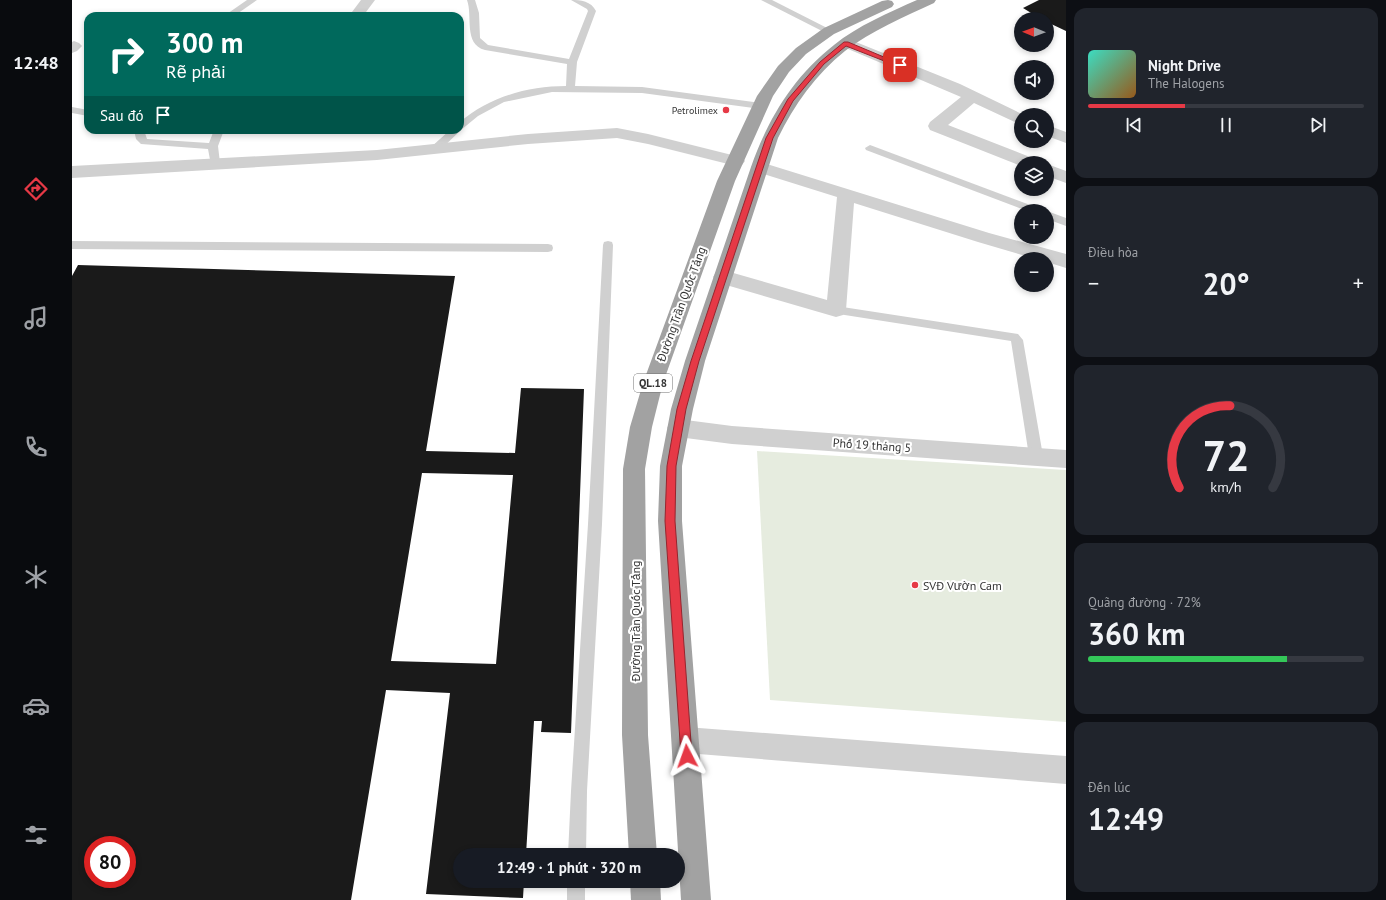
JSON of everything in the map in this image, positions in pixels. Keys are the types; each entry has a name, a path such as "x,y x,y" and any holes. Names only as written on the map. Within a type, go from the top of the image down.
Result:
{"highway":[{"name":"Đường Trần Quốc Tảng","path":"643,848 635,735 634,468 641,427 653,383 726,181 765,96 783,69 801,51 828,31 896,0"},
{"name":"QL.18","path":"696,900 670,521 671,466 682,409 695,361 770,138 790,101 822,63 846,43 885,20 929,0"},
{"path":"645,888 646,900"}],"street":[{"path":"359,12 368,0"},
{"path":"846,43 972,96 1014,117"},
{"path":"972,96 936,126 1014,157"},
{"path":"72,172 377,155 617,133 648,139 736,161"},
{"path":"1054,133 1066,138"},
{"path":"760,167 984,238 1066,261"},
{"path":"1054,173 1066,178"},
{"path":"723,278 836,310 846,194"},
{"name":"Phố 19 tháng 5","path":"678,428 732,435 1066,459"},
{"path":"686,740 1066,770"}],"lane":[{"path":"234,12 253,0"},
{"path":"471,0 474,14 475,39 478,44 497,49 572,62"},
{"path":"570,89 572,62 592,11 590,6 575,0"},
{"path":"765,0 828,31"},
{"path":"464,124 475,114 501,100 518,95 552,90 642,90 761,106"},
{"path":"72,110 84,112"},
{"path":"140,134 141,139 144,142 213,146"},
{"path":"215,163 213,146 218,134"},
{"path":"434,150 452,134"},
{"path":"870,148 1018,204"},
{"path":"1054,217 1066,222"},
{"path":"72,245 548,248"},
{"path":"577,848 579,791 595,524 608,245"},
{"path":"836,310 1014,337 1017,340 1036,456"},
{"path":"576,888 576,900"}],"shaded area":[{"name":"SVĐ Vườn Cam","path":"757,451 1066,470 1066,722 770,700"}],"building":[{"path":"1039,0 1066,0 1066,31 1054,25 1054,12 1030,12 1023,8"},
{"path":"78,265 455,276 426,451 515,453 521,388 584,389 571,733 541,732 542,721 534,721 526,848 453,848 453,888 524,888 523,898 426,894 450,693 386,690 351,900 72,900 72,276","holes":["422,473 513,475 496,664 391,661"]}],"place":[{"name":"Petrolimex","path":"726,110"},
{"name":"SVĐ Vườn Cam","path":"915,585"}],"route":[{"path":"687,756 670,521 671,466 682,409 695,361 770,138 790,101 822,63 846,43 900,65"}]}
